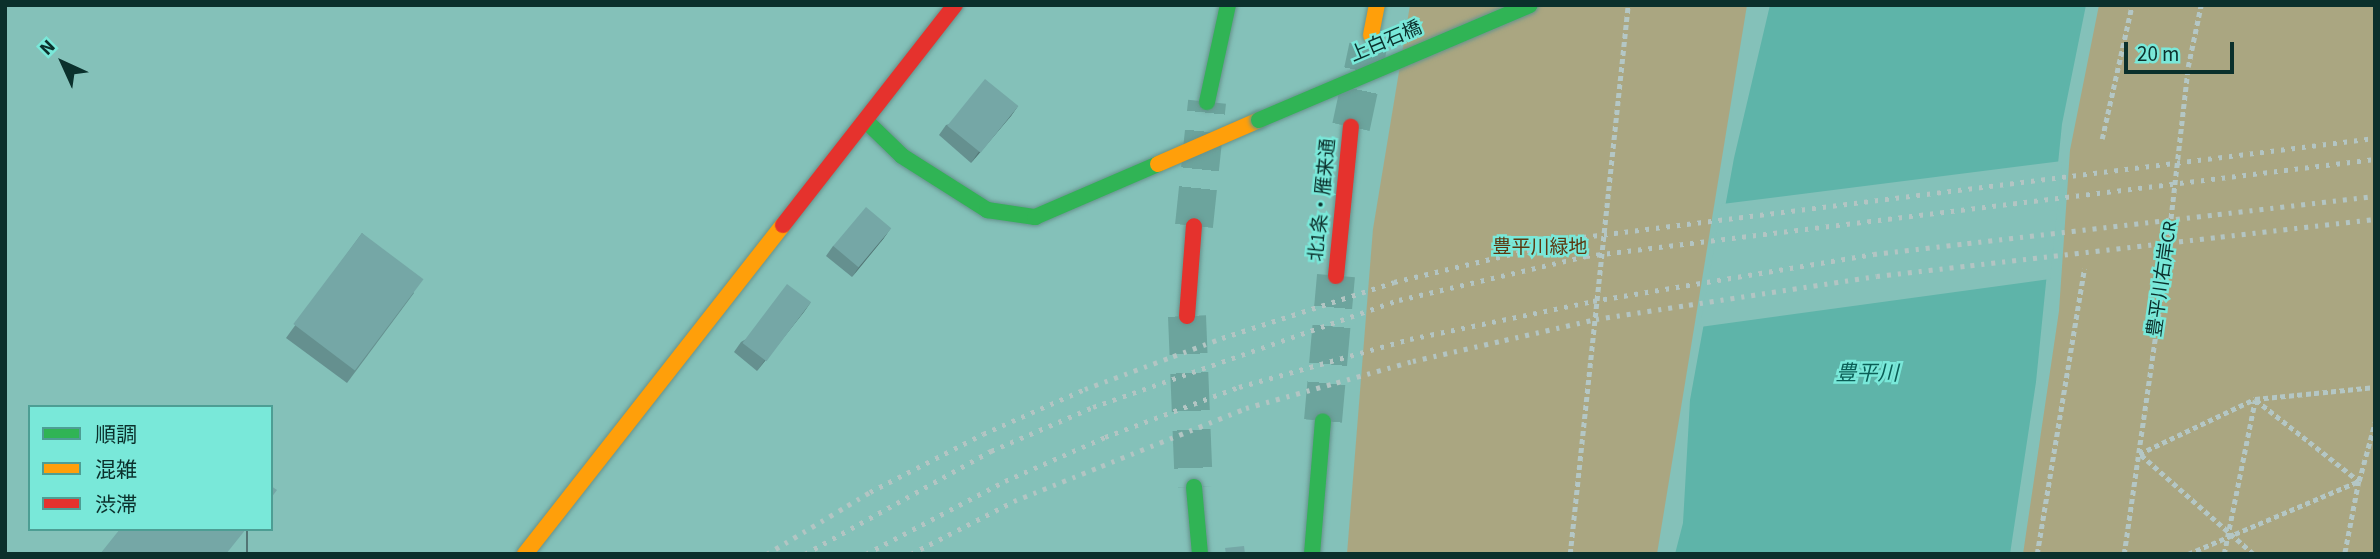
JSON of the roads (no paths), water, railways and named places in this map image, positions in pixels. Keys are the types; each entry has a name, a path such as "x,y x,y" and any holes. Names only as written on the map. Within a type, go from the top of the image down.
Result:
{"main road":[{"path":"525,554 955,5"},
{"path":"1207,102 1228,5"},
{"path":"1371,35 1377,5"},
{"name":"上白石橋","path":"866,121 902,156 987,210 1035,217 1530,5"},
{"name":"北1条・雁来通","path":"1336,276 1351,127"},
{"path":"1187,316 1194,226"},
{"path":"1312,554 1323,421"},
{"path":"1194,486 1200,554"}],"water":[{"name":"豊平川","path":"1770,5 2086,5 2062,124 2036,382 2010,554 1675,554 1683,523 1690,400 1734,158"}],"tunnel":[{"path":"1351,127 1368,47"},
{"path":"1194,226 1207,102"},
{"path":"1323,421 1336,276"},
{"path":"1187,316 1194,487"}],"railway":[{"path":"767,554 870,492 983,434 1085,389 1222,338 1394,282 1583,237 2375,138"},
{"path":"805,554 991,451 1093,407 1399,300 1586,256 2375,159"},
{"path":"866,554 1005,481 1105,437 1239,387 1410,339 1593,301 1874,254 2375,196"},
{"path":"911,554 1014,501 1246,408 1413,361 1596,319 1877,276 2375,219"}],"park label":[{"name":"豊平川緑地","path":"1540,248"}]}
